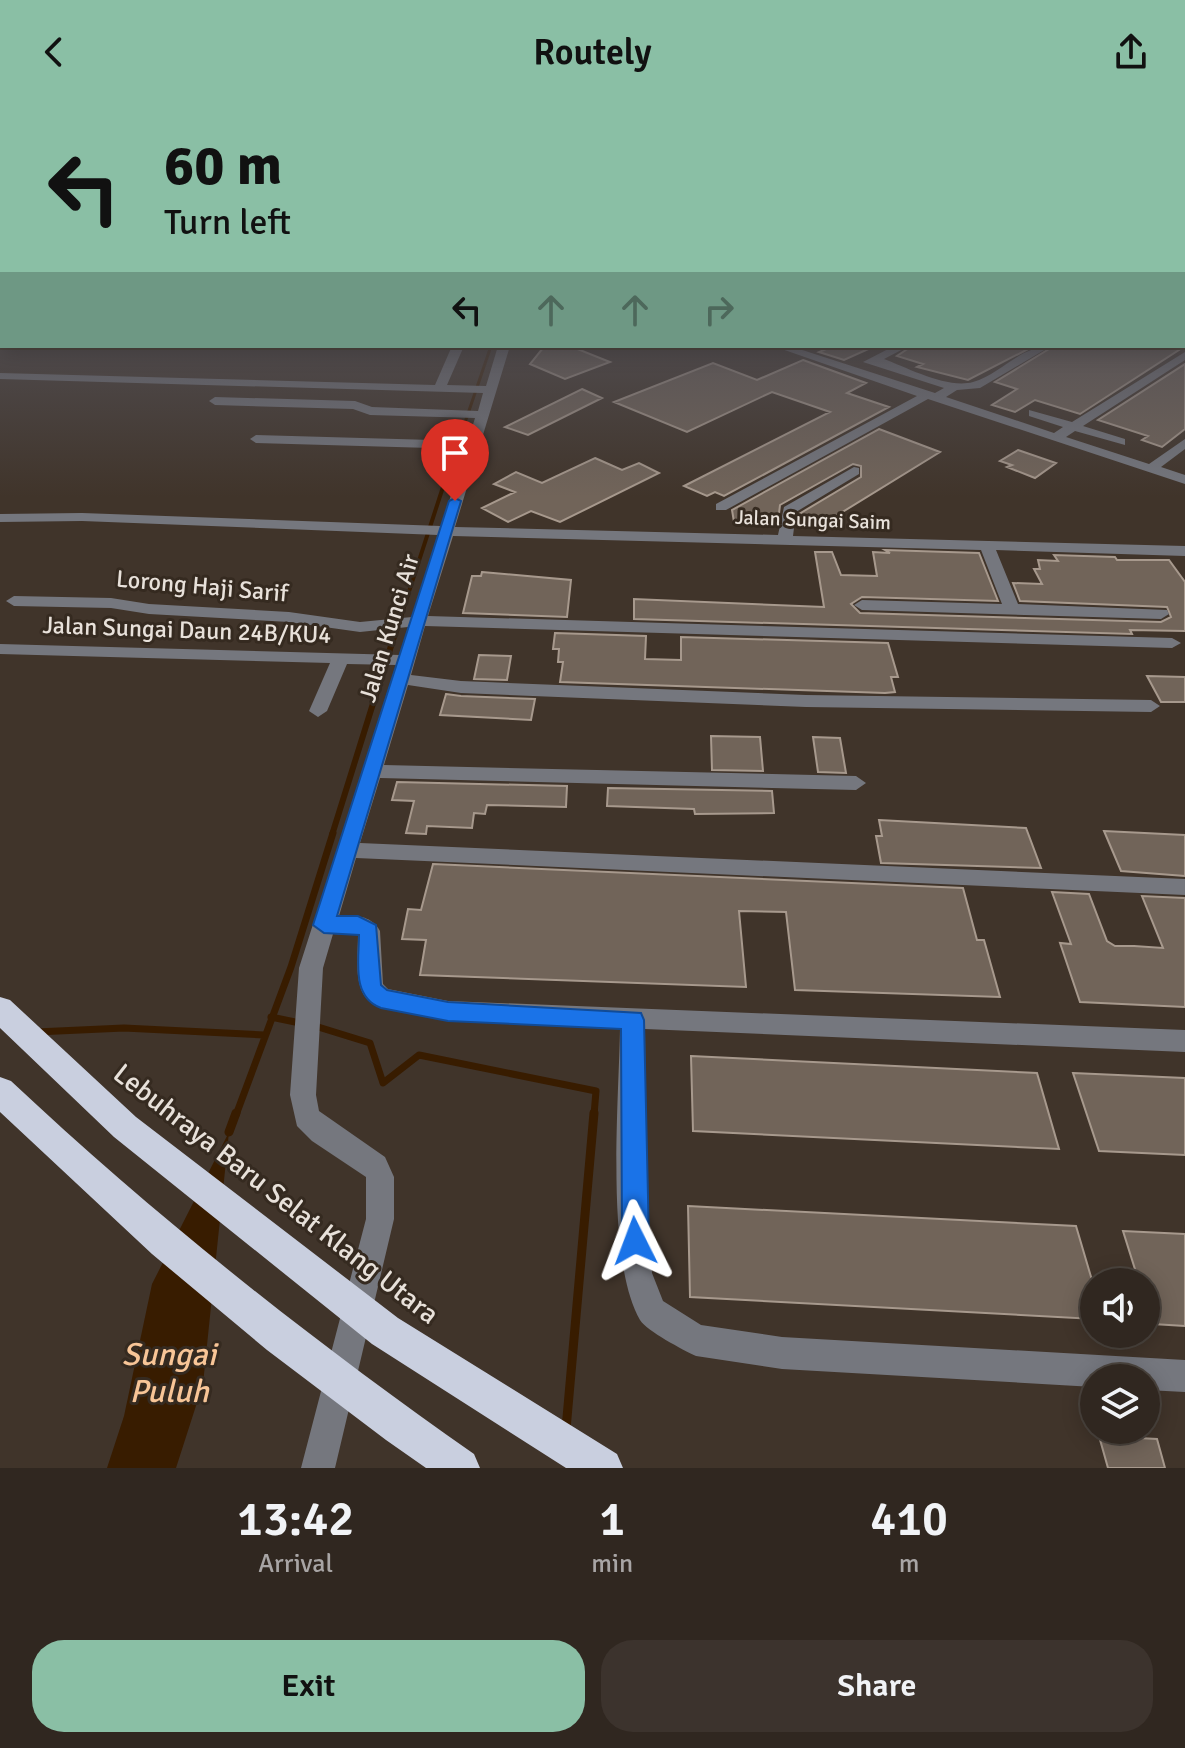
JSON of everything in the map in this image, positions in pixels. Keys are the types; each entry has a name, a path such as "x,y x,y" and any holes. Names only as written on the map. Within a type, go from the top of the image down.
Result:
{"highway":[{"name":"Lebuhraya Baru Selat Klang Utara","path":"0,1009 125,1127 385,1331 603,1468"},
{"path":"0,1091 85,1175 368,1404 460,1468"}],"street":[{"path":"439,389 448,370"},
{"name":"Jalan Kunci Air","path":"318,1468 380,1219 381,1193 375,1166 322,1132 306,1117 305,1063 311,968 372,771 412,622 443,530 462,445 480,390 491,370"},
{"path":"847,370 1185,480"},
{"path":"903,370 954,387"},
{"path":"721,507 931,397 954,387 976,385 1003,370"},
{"path":"1055,438 1162,370"},
{"path":"0,376 480,390"},
{"path":"215,401 355,405 370,411 472,414"},
{"path":"1033,413 1120,442"},
{"path":"256,439 462,445"},
{"path":"1150,469 1185,443"},
{"path":"785,540 789,510 854,471"},
{"path":"0,509 69,511 82,517"},
{"path":"0,518 82,517"},
{"name":"Jalan Sungai Saim","path":"82,517 1185,551"},
{"path":"987,546 1012,609"},
{"name":"Lorong Haji Sarif","path":"14,601 111,603 149,609 289,617 360,627 412,622 1172,643"},
{"path":"862,605 1161,614"},
{"name":"Jalan Sungai Daun 24B/KU4","path":"0,649 372,660 402,666 461,687 806,701 1151,706"},
{"path":"318,711 340,659"},
{"path":"372,771 856,783"},
{"path":"347,850 1185,887"},
{"path":"324,925 358,924 369,931 371,988 381,998 448,1011 1185,1041"},
{"path":"633,1020 632,1179 637,1273 652,1312 696,1340 782,1353 1185,1376"}],"water":[{"name":"Sungai Puluh","path":"229,1132 203,1384 176,1468 107,1468 124,1416 152,1284"}],"building":[{"path":"543,370 590,370 565,379"},
{"path":"696,370 730,370 757,380 781,370 829,370 866,383 847,393 889,407 724,496 715,492 707,496 684,486 830,412 772,392 687,432 614,402"},
{"path":"927,370 988,370 968,380"},
{"path":"1015,370 1148,370 1080,414 1035,400 1015,412 992,405 1017,389 995,382"},
{"path":"1176,370 1185,370 1185,429 1162,447 1142,440 1148,436 1098,420"},
{"path":"582,389 602,398 528,435 505,427"},
{"path":"879,429 940,452 823,524 799,514 861,477 861,466 853,464 780,505 778,522 734,522 732,510"},
{"path":"1018,450 1056,463 1035,478 1000,461"},
{"path":"595,458 622,470 639,463 659,473 560,522 531,511 508,522 482,508 515,492 494,484 516,472 542,483"},
{"path":"885,550 979,553 998,601 862,597 851,604 860,613 1161,622 1171,617 1167,607 1020,601 1013,583 1042,584 1034,569 1040,569 1038,560 1058,561 1054,555 1115,557 1117,560 1169,560 1185,582 1185,631 1130,630 1132,634 634,619 634,599 824,607 815,552 832,552 841,575 877,576 873,552 890,553"},
{"path":"482,572 571,580 567,617 463,613 472,576 481,576"},
{"path":"555,633 646,636 645,659 681,660 681,637 888,643 898,677 891,677 895,692 885,693 560,682 563,662 558,662 559,649 553,649"},
{"path":"479,655 511,656 507,680 474,679"},
{"path":"1147,676 1185,677 1185,702 1161,702"},
{"path":"446,694 535,699 531,720 440,715"},
{"path":"711,736 760,737 763,771 712,770"},
{"path":"813,737 840,738 846,773 818,772"},
{"path":"397,782 567,786 566,807 487,805 485,814 474,813 472,828 427,826 426,834 406,833 414,801 392,800"},
{"path":"608,788 772,791 774,813 695,814 694,809 607,806"},
{"path":"879,820 1026,828 1041,868 881,863 876,836 882,836"},
{"path":"1104,831 1185,835 1185,876 1121,871"},
{"path":"433,864 963,888 977,940 984,940 1000,997 795,990 786,912 739,911 746,987 420,975 426,940 402,939 408,909 421,910"},
{"path":"1052,892 1089,894 1107,941 1115,946 1163,948 1142,896 1185,898 1185,1007 1080,1002 1060,943 1071,944"},
{"path":"691,1056 1037,1073 1059,1149 693,1131"},
{"path":"1073,1073 1185,1078 1185,1155 1099,1151"},
{"path":"688,1206 1076,1226 1088,1268 1080,1268 1080,1318 690,1297"},
{"path":"1123,1231 1185,1234 1185,1326 1160,1324 1160,1268 1135,1268"},
{"path":"1101,1444 1158,1444 1165,1468 1108,1468"}],"waterway":[{"path":"458,443 483,370"},
{"path":"401,616 458,441"},
{"path":"332,835 401,614"},
{"path":"272,1017 333,833"},
{"path":"236,1115 272,1017"},
{"path":"272,1017 300,1023"},
{"path":"315,1026 370,1043 383,1083 419,1055 596,1091 594,1115"},
{"path":"36,1032 124,1028 264,1035"},
{"path":"229,1132 236,1113"},
{"path":"566,1429 594,1113"}],"route":[{"path":"455,501 324,925 358,924 369,931 371,988 381,998 448,1011 633,1020 632,1179 635,1241"}]}
